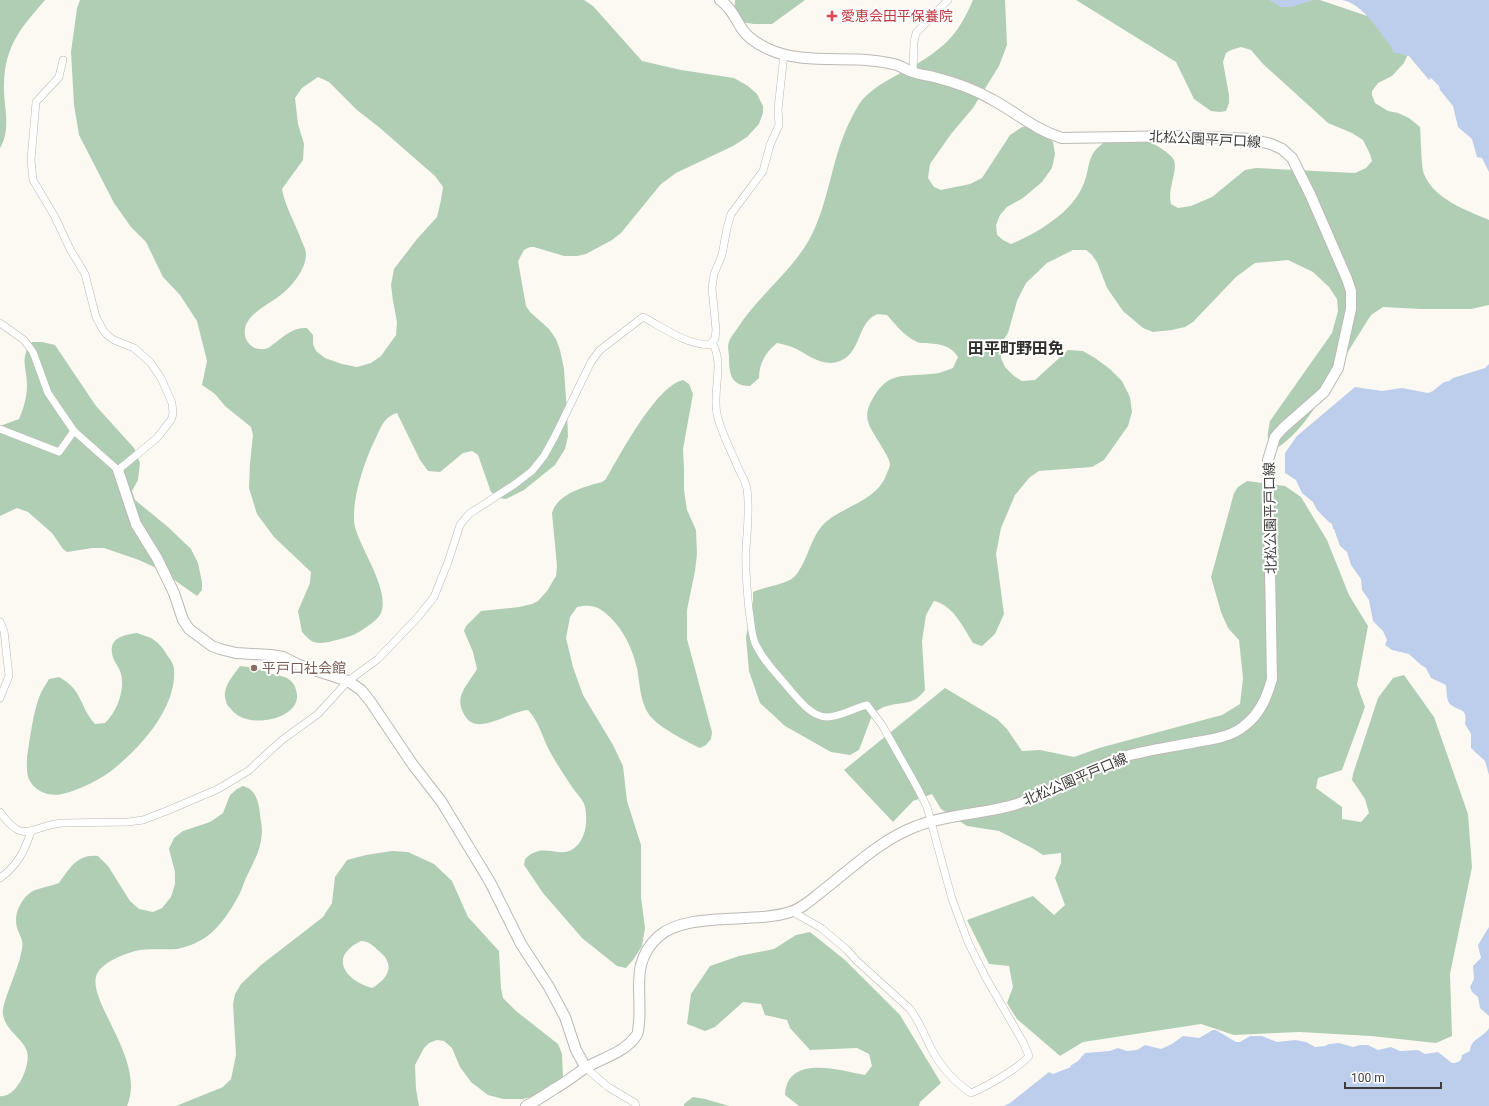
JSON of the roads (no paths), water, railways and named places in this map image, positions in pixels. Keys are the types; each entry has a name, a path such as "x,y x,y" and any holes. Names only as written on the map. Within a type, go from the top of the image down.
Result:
{"main road":[{"name":"北松公園平戸口線","path":"526,1106 586,1068 611,1057 638,1035 640,1015 640,967 643,957 659,937 668,930 679,925 697,922 778,916 793,912 878,848 902,832 931,821 1015,804 1124,757 1219,738 1233,733 1244,726 1260,709 1268,696 1272,679 1268,507 1268,460 1270,450 1275,437 1283,428 1324,392 1332,379 1338,368 1351,309 1351,291 1327,231 1292,158 1282,149 1271,144 1250,139 1186,136 1062,138 1047,133 993,100 975,91 935,77 875,60 803,57 784,54 768,48 742,30 729,6 720,0"},
{"path":"118,470 136,524 157,558 174,592 183,620 189,629 212,646 220,649 236,653 283,657 298,665 348,681 361,690 370,701 412,765 440,801 490,882 521,944 549,987 565,1017 576,1050 586,1068"}],"street":[{"path":"914,72 914,42 916,33 948,0"},
{"path":"0,812 8,823 17,831 31,831 54,824 110,823 143,820 218,789 248,771 282,740 318,714 348,681 378,659 434,597 448,562 460,525 469,514 532,471 544,456 556,436 587,367 600,350 643,317 677,336 699,344 709,345 715,339 716,330 712,288 714,274 722,255 726,228 731,214 763,171 770,145 779,125 778,109 784,54"},
{"path":"0,323 24,340 33,352 48,393 74,431 118,470 157,438 171,420 173,414 172,403 161,378 150,362 134,348 114,340 103,330 96,317 85,274 70,249 55,217 33,180 31,160 36,102 59,77 63,60"},
{"path":"712,342 715,348 717,360 718,378 715,398 716,413 746,487 748,501 746,581 752,633 756,644 768,663 801,703 818,716 827,717 841,714 860,706 867,705 882,725 927,807 952,899 968,942 986,978 1023,1042 1029,1056 998,1079 972,1093 960,1086 932,1051 917,1018 910,1010 846,949 821,928 793,912"},
{"path":"0,429 59,452 74,431"},
{"path":"0,622 4,632 9,676 0,698"},
{"path":"0,878 20,859 31,831"},
{"path":"586,1068 608,1087 635,1103 636,1106"}],"water":[{"path":"1269,0 1314,0 1291,7 1281,7"},
{"path":"1342,0 1489,0 1489,172 1482,158 1477,157 1472,139 1458,127 1453,106 1440,90 1439,86 1431,78 1429,80 1409,56 1393,52 1392,48 1364,13 1357,7"},
{"path":"1489,364 1489,775 1485,761 1471,748 1471,734 1465,724 1466,719 1464,712 1450,704 1447,698 1446,685 1431,678 1426,668 1409,654 1392,650 1385,645 1387,640 1383,631 1373,621 1369,600 1362,590 1361,579 1351,565 1347,552 1340,546 1332,524 1317,510 1313,502 1302,493 1296,480 1285,473 1285,453 1297,436 1355,387 1382,391 1402,388 1428,393 1444,382 1485,368"},
{"path":"1489,927 1489,1016 1480,1008 1478,997 1472,992 1470,987 1474,979 1473,966 1481,958 1478,945"},
{"path":"1489,1028 1489,1106 1004,1106 1010,1103 1049,1072 1053,1074 1071,1067 1070,1066 1078,1061 1085,1053 1110,1051 1118,1048 1127,1051 1137,1050 1145,1045 1161,1049 1172,1044 1183,1036 1199,1038 1213,1030 1216,1030 1236,1042 1240,1042 1250,1036 1262,1036 1277,1042 1295,1040 1306,1042 1315,1047 1339,1043 1353,1047 1368,1045 1378,1050 1391,1047 1400,1051 1418,1050 1425,1054 1438,1052 1452,1063 1458,1062 1462,1055 1470,1051 1472,1043"}],"place":[{"name":"愛恵会田平保養院","path":"832,16"},
{"name":"平戸口社会館","path":"254,668"}],"district":[{"name":"田平町野田免","path":"1016,348"}]}
